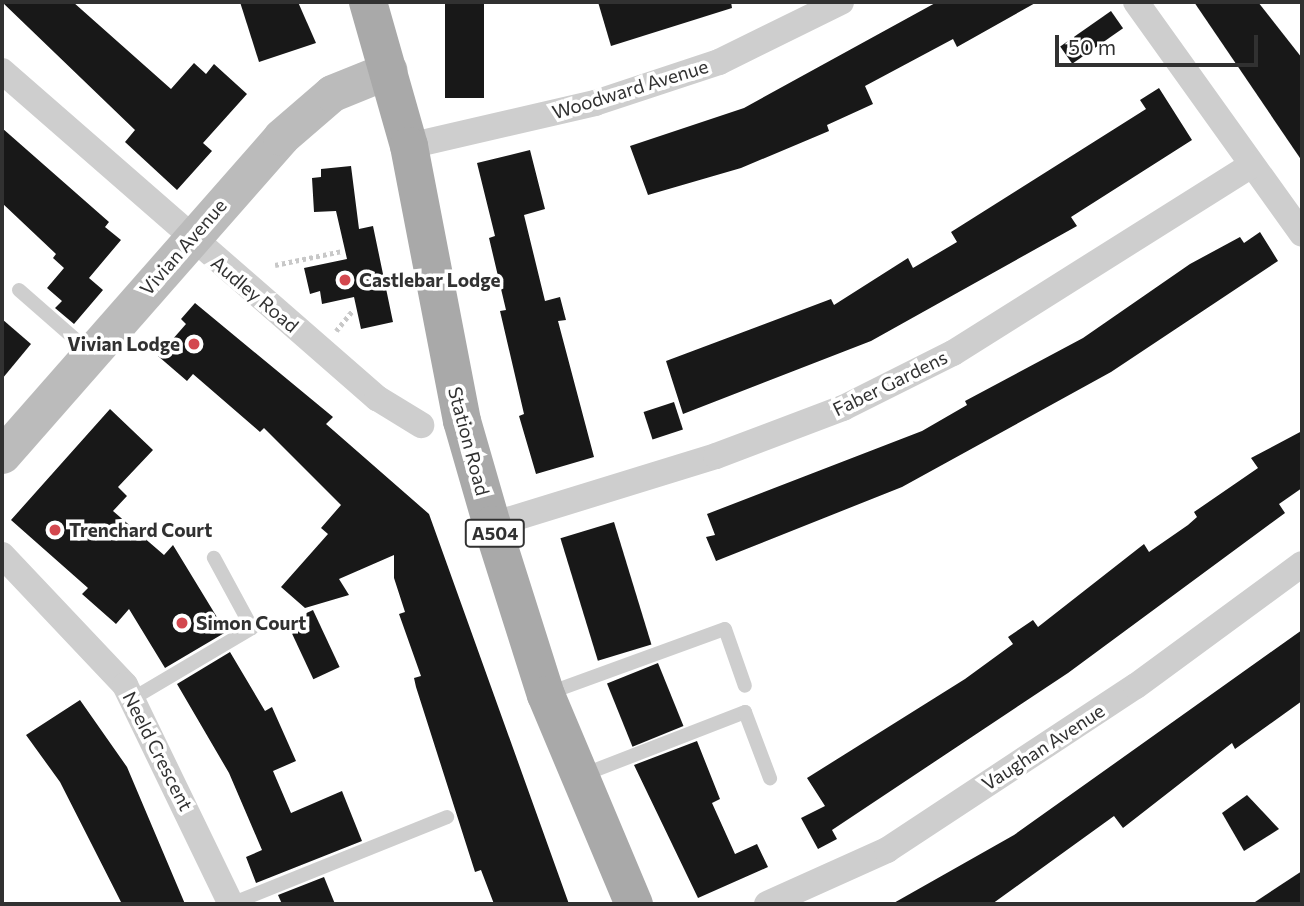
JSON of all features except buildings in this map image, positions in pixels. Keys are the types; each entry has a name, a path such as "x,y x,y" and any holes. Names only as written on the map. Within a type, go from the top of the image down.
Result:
{"main road":[{"name":"Station Road","path":"369,2 409,146 459,407 492,525 546,695 634,904"}],"street":[{"name":"Woodward Avenue","path":"409,146 595,103 719,62 841,2"},
{"path":"1136,2 1302,234"},
{"name":"Vivian Avenue","path":"2,455 190,239 304,115 345,86 389,70"},
{"name":"Audley Road","path":"2,71 190,239 377,398 421,425"},
{"name":"Faber Gardens","path":"492,525 716,456 843,408 953,353 1252,165"},
{"name":"Neeld Crescent","path":"2,555 42,592 132,699 231,904"},
{"name":"Vaughan Avenue","path":"767,904 887,850 1136,685 1302,564"}],"lane":[{"path":"19,290 91,353"},
{"path":"132,699 252,628 214,558"},
{"path":"546,695 724,629 745,686"},
{"path":"579,777 745,712 770,778"},
{"path":"231,904 447,817"}],"path":[{"path":"275,265 342,251"},
{"path":"332,336 353,310"}],"place":[{"name":"Castlebar Lodge","path":"345,280"},
{"name":"Vivian Lodge","path":"194,344"},
{"name":"Trenchard Court","path":"55,530"},
{"name":"Simon Court","path":"182,623"}]}
